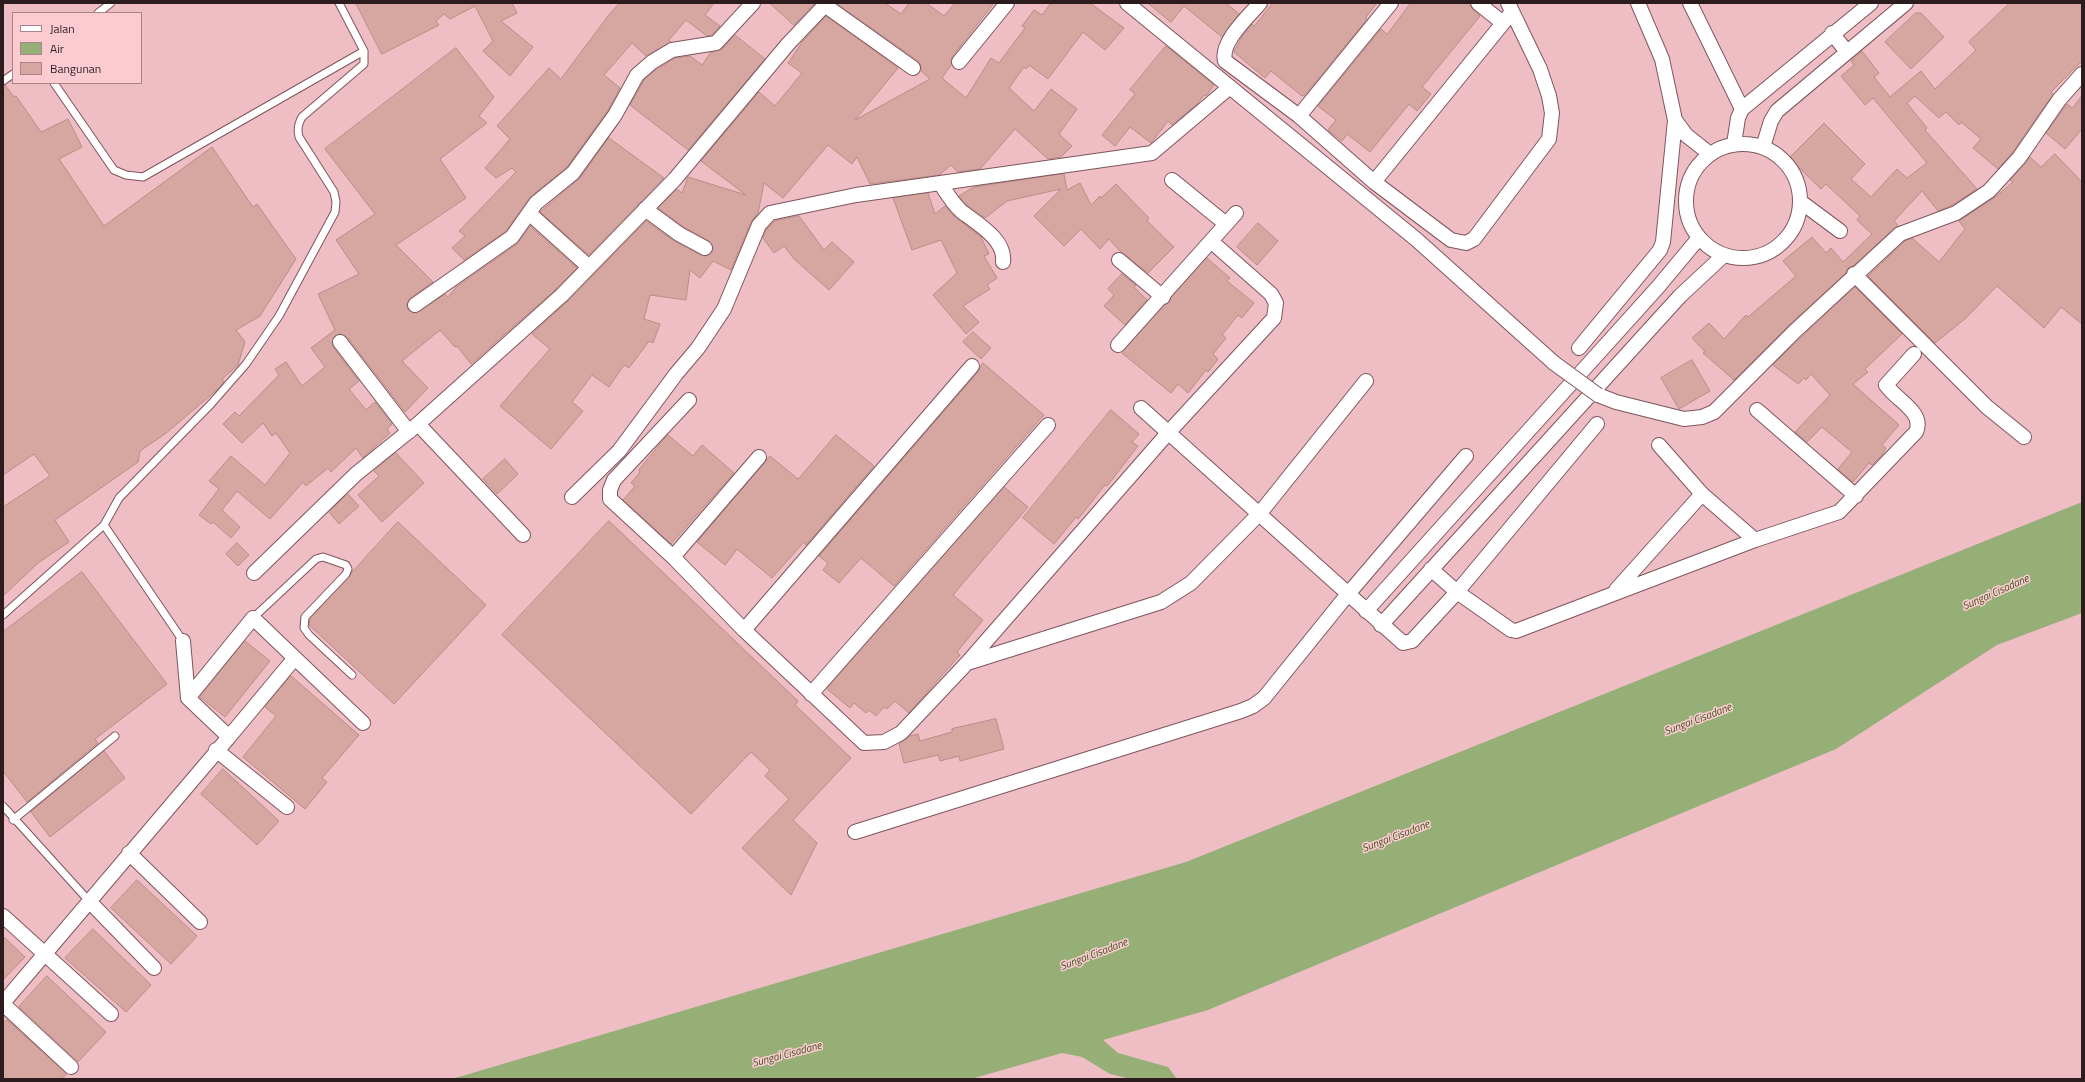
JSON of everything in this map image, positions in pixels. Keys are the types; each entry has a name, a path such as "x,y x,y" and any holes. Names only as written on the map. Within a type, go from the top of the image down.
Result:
{"street":[{"path":"415,305 512,237 536,203 573,173 615,115 637,75 652,62 672,50 716,43 753,3"},
{"path":"959,62 1007,3"},
{"path":"1127,3 1417,240 1554,363 1598,395 1616,402 1684,419 1702,417 1714,412 1854,274 1900,234 1956,213 1989,191 2019,158 2059,100 2082,74"},
{"path":"1260,3 1226,44 1223,54 1225,61 1299,116 1374,182 1451,240 1466,243 1474,239 1549,139 1552,114 1549,96 1540,69 1510,7"},
{"path":"1299,116 1391,3"},
{"path":"1478,3 1503,23"},
{"path":"1579,348 1660,250 1663,242 1675,120 1662,59 1638,3"},
{"path":"1690,3 1742,109"},
{"path":"1734,144 1738,118 1742,109 1832,33 1871,3"},
{"path":"1763,147 1771,121 1777,111 1906,3"},
{"path":"254,573 356,474 413,428 562,295 675,179 788,44 827,4 913,68"},
{"path":"1374,182 1503,23 1510,7"},
{"path":"1832,33 1847,52"},
{"path":"572,496 619,451 676,374 698,348 724,309 758,225 770,213 856,195 1152,153 1230,87"},
{"path":"1675,120 1686,135 1710,154"},
{"path":"1734,144 1763,147 1780,157 1796,177 1801,202 1794,229 1775,249 1750,259 1723,256 1709,249 1698,239 1686,214 1687,186 1692,174 1710,154 1734,144"},
{"path":"1172,180 1226,224"},
{"path":"940,183 960,210 990,234 1004,254 1003,262"},
{"path":"1668,195 1687,186"},
{"path":"1801,202 1840,231"},
{"path":"645,209 679,234 704,248"},
{"path":"529,213 589,267"},
{"path":"1118,345 1164,297 1236,213"},
{"path":"1366,611 1658,287 1698,239"},
{"path":"689,400 614,480 610,490 610,499 673,557 744,630 864,743 884,742 900,733 967,663 1168,433 1274,318 1276,303 1271,294 1212,242"},
{"path":"1382,625 1431,569 1680,296 1723,256"},
{"path":"1118,260 1164,297"},
{"path":"1854,274 1988,407 2024,437"},
{"path":"340,342 413,428 523,535"},
{"path":"1431,569 1457,592 1513,631 1523,629 1755,540 1839,512 1856,496 1917,428 1917,416 1886,385 1914,354"},
{"path":"744,630 972,366"},
{"path":"967,663 1161,602 1191,584 1260,513 1366,381"},
{"path":"1141,408 1260,513 1366,611 1403,643 1412,641 1457,592 1597,424"},
{"path":"1757,410 1856,496"},
{"path":"811,694 1048,425"},
{"path":"1659,445 1702,494 1755,540"},
{"path":"855,832 1253,706 1264,698 1348,594 1466,456"},
{"path":"673,557 759,457"},
{"path":"1614,593 1702,494"},
{"path":"188,698 253,618 294,659 363,723"},
{"path":"183,641 188,698 229,737"},
{"path":"71,1067 3,1004 294,659"},
{"path":"216,750 287,807"},
{"path":"129,853 200,922"},
{"path":"89,901 154,968"},
{"path":"3,916 111,1014"}],"lane":[{"path":"99,12 111,3"},
{"path":"3,615 104,525 120,498 211,404 241,370 279,316 335,212 336,202 334,192 300,137 299,124 302,117 359,70 365,60 364,51 339,3"},
{"path":"55,84 114,170 126,176 144,177 364,51"},
{"path":"3,81 12,75"},
{"path":"104,525 183,641"},
{"path":"253,618 316,559 323,557 346,565 348,569 346,574 305,617 304,623 309,635 352,675"},
{"path":"13,820 115,736"},
{"path":"3,806 13,820 89,901"}],"water":[{"name":"Sungai Cisadane","path":"2082,502 2082,613 1997,645 1836,749 1208,1010 1103,1040 1118,1053 1168,1067 1177,1079 1131,1079 1110,1074 1082,1057 1062,1053 971,1079 452,1079 1186,862"}],"building":[{"path":"356,3 512,3 517,13 501,21 533,47 510,76 483,51 493,41 475,6 450,19 444,14 436,21 439,25 382,54"},
{"path":"620,3 714,3 705,15 720,26 712,35 707,36 686,20 669,40 671,42 646,56 632,43 604,75 620,88 608,110 567,167 530,197 506,231 464,260 452,248 465,236 459,231 516,172 512,168 496,178 485,168 510,139 497,126 549,68 561,79 608,16"},
{"path":"770,3 815,3 794,25"},
{"path":"836,3 885,3 901,14 909,3 926,3 944,16 955,3 994,3 952,57 951,65 942,78 966,98 991,58 999,63 1025,28 1022,26 1034,10 1042,15 1051,3 1090,3 1124,28 1105,50 1083,32 1048,79 1029,65 1026,69 1024,67 1009,88 1034,111 1051,89 1077,109 1059,134 1072,146 1061,157 1048,159 1015,129 980,169 958,172 951,165 939,175 870,184 857,157 852,164 828,145 783,198 764,183 758,213 751,222 731,270 713,261 700,278 690,270 686,300 650,295 644,319 660,324 653,343 649,341 629,368 624,365 609,387 592,375 572,402 583,411 551,449 500,406 550,349 532,334 568,301 646,221 674,241 701,255 706,256 712,252 713,247 709,241 684,227 658,208 677,189 682,193 688,177 746,195 701,161 759,92 775,106 802,73 788,63 803,41 826,16 898,68 855,120 930,79 921,71 921,65 918,61"},
{"path":"1148,3 1226,3 1239,14 1222,37 1184,6 1171,22"},
{"path":"1273,3 1377,3 1366,17 1367,19 1305,95 1302,96 1271,71 1265,78 1234,52 1243,35 1252,24 1254,26"},
{"path":"1411,3 1470,3 1472,9 1480,16 1422,87 1431,94 1417,111 1409,104 1370,152 1347,134 1342,141 1328,130 1336,120 1318,106 1381,29 1387,34"},
{"path":"2010,3 2082,3 2082,61 2051,92 2053,94 2012,153 1998,169 1973,148 1981,139 1961,122 1959,125 1946,112 1939,118 1915,96 1907,103 1927,128 1925,130 1977,189 1952,205 1938,211 1922,191 1894,221 1898,225 1853,266 1848,268 1846,273 1789,325 1734,380 1703,353 1705,352 1692,338 1709,323 1724,339 1746,315 1748,317 1796,276 1783,261 1812,237 1826,253 1831,248 1843,262 1872,234 1857,220 1860,216 1826,184 1821,189 1789,158 1824,123 1865,164 1851,179 1871,197 1897,169 1907,178 1927,163 1873,98 1865,105 1841,76 1854,65 1851,61 1862,51 1879,73 1874,77 1890,97 1921,71 1935,89 1976,50 1969,42"},
{"path":"1916,13 1921,13 1944,37 1911,69 1885,42"},
{"path":"735,35 765,59 688,150 630,105 644,80 657,69 675,58 690,56 702,65 711,52 722,49"},
{"path":"1166,46 1214,85 1206,96 1204,95 1197,104 1172,125 1168,121 1151,143 1130,127 1115,146 1102,135 1135,94 1130,90"},
{"path":"456,48 494,97 479,116 487,123 440,159 466,198 396,245 433,282 410,298 407,305 408,310 416,313 445,294 448,297 456,287 517,244 530,226 577,268 556,289 471,364 457,346 455,347 440,330 402,361 428,388 405,412 347,337 339,334 335,336 332,343 333,347 359,381 349,389 366,410 375,402 392,424 387,429 390,433 363,458 356,448 331,472 328,468 306,486 303,482 270,519 237,491 222,510 240,527 231,538 213,522 211,524 199,515 219,489 209,481 231,456 265,485 290,453 276,433 272,436 263,423 242,443 223,424 235,412 239,416 279,375 275,369 286,362 302,386 325,367 311,348 335,330 318,294 359,274 336,240 375,214 325,149"},
{"path":"5,85 14,97 16,96 41,132 68,119 82,147 59,159 104,226 212,147 253,207 257,204 296,259 260,316 236,330 245,342 238,365 222,379 224,382 217,390 165,434 140,451 138,462 55,520 69,542 38,563 3,596 3,507 50,476 34,454 3,475 3,86"},
{"path":"2082,96 2082,129 2065,149 2046,133 2067,104 2072,108"},
{"path":"609,138 664,178 589,255 540,212 580,178"},
{"path":"2055,154 2082,182 2082,324 2061,307 2044,328 1997,286 1966,318 1935,343 1868,276 1905,241 1912,238 1939,262 1965,229 1959,221 1994,198 2013,182 2010,180 2030,157 2041,167"},
{"path":"1064,174 1067,190 1080,183 1091,205 1116,184 1149,218 1147,221 1174,247 1148,273 1122,253 1109,239 1100,249 1081,229 1064,246 1034,216 1061,189 1007,201 985,218 967,205 959,196 974,187"},
{"path":"928,193 935,214 945,206 955,217 981,237 989,254 984,256 997,278 987,285 990,289 963,306 979,322 966,334 933,295 957,273 941,240 912,250 893,198"},
{"path":"799,216 824,250 832,242 854,262 829,290 794,259 784,246 774,253 763,238 766,230 775,221"},
{"path":"1258,223 1278,241 1257,265 1237,247"},
{"path":"1207,258 1230,278 1227,281 1254,303 1242,318 1238,315 1222,335 1226,338 1213,354 1218,359 1208,372 1206,370 1188,393 1178,384 1171,393 1122,353"},
{"path":"1122,274 1136,285 1134,287 1147,300 1125,325 1104,306 1114,295 1108,289"},
{"path":"1855,287 1902,334 1865,369 1868,372 1853,384 1899,425 1882,445 1886,448 1882,455 1872,465 1869,463 1853,482 1838,469 1852,452 1822,427 1807,442 1795,432 1830,395 1811,374 1806,380 1804,378 1798,384 1773,365"},
{"path":"973,332 991,348 981,359 963,342"},
{"path":"1692,360 1710,391 1679,409 1661,378"},
{"path":"983,363 1044,415 894,586 861,558 839,583 823,570 828,563 819,556 978,372"},
{"path":"1111,410 1139,434 1132,442 1138,446 1107,486 1105,485 1078,519 1076,517 1054,544 1023,518"},
{"path":"668,435 693,456 702,445 734,473 671,544 623,500 635,486 631,483 640,472 639,470"},
{"path":"836,435 874,466 806,545 804,542 772,578 737,549 725,565 697,542 770,456 798,479"},
{"path":"396,453 424,483 382,522 358,495 379,476 374,471"},
{"path":"505,459 518,474 497,494 483,479"},
{"path":"1004,487 1028,507 953,595 983,620 957,652 960,655 909,713 895,701 887,709 884,707 876,716 869,710 866,713 854,703 850,708 827,689"},
{"path":"348,494 359,506 339,524 329,512"},
{"path":"609,521 798,701 795,705 851,758 793,820 817,843 791,895 742,848 789,799 765,776 770,770 751,752 691,814 502,635"},
{"path":"398,522 486,605 394,704 309,625 310,619"},
{"path":"237,543 249,555 238,566 226,554"},
{"path":"82,572 167,684 95,739 98,743 27,802 3,771 3,632"},
{"path":"245,641 270,661 225,717 200,697"},
{"path":"291,676 359,735 322,778 327,782 305,809 243,757 276,716 265,707"},
{"path":"996,719 1004,749 960,761 959,756 940,761 938,755 904,763 899,744 910,736 918,734 920,741 952,732 952,729"},
{"path":"104,751 125,778 50,837 31,812"},
{"path":"223,769 279,821 257,845 201,794"},
{"path":"137,880 197,936 171,964 111,908"},
{"path":"93,929 151,985 126,1012 65,958"},
{"path":"3,936 25,957 3,980"},
{"path":"47,976 106,1032 78,1062 19,1007"},
{"path":"7,1020 67,1074 62,1079 3,1079 3,1024"}]}
